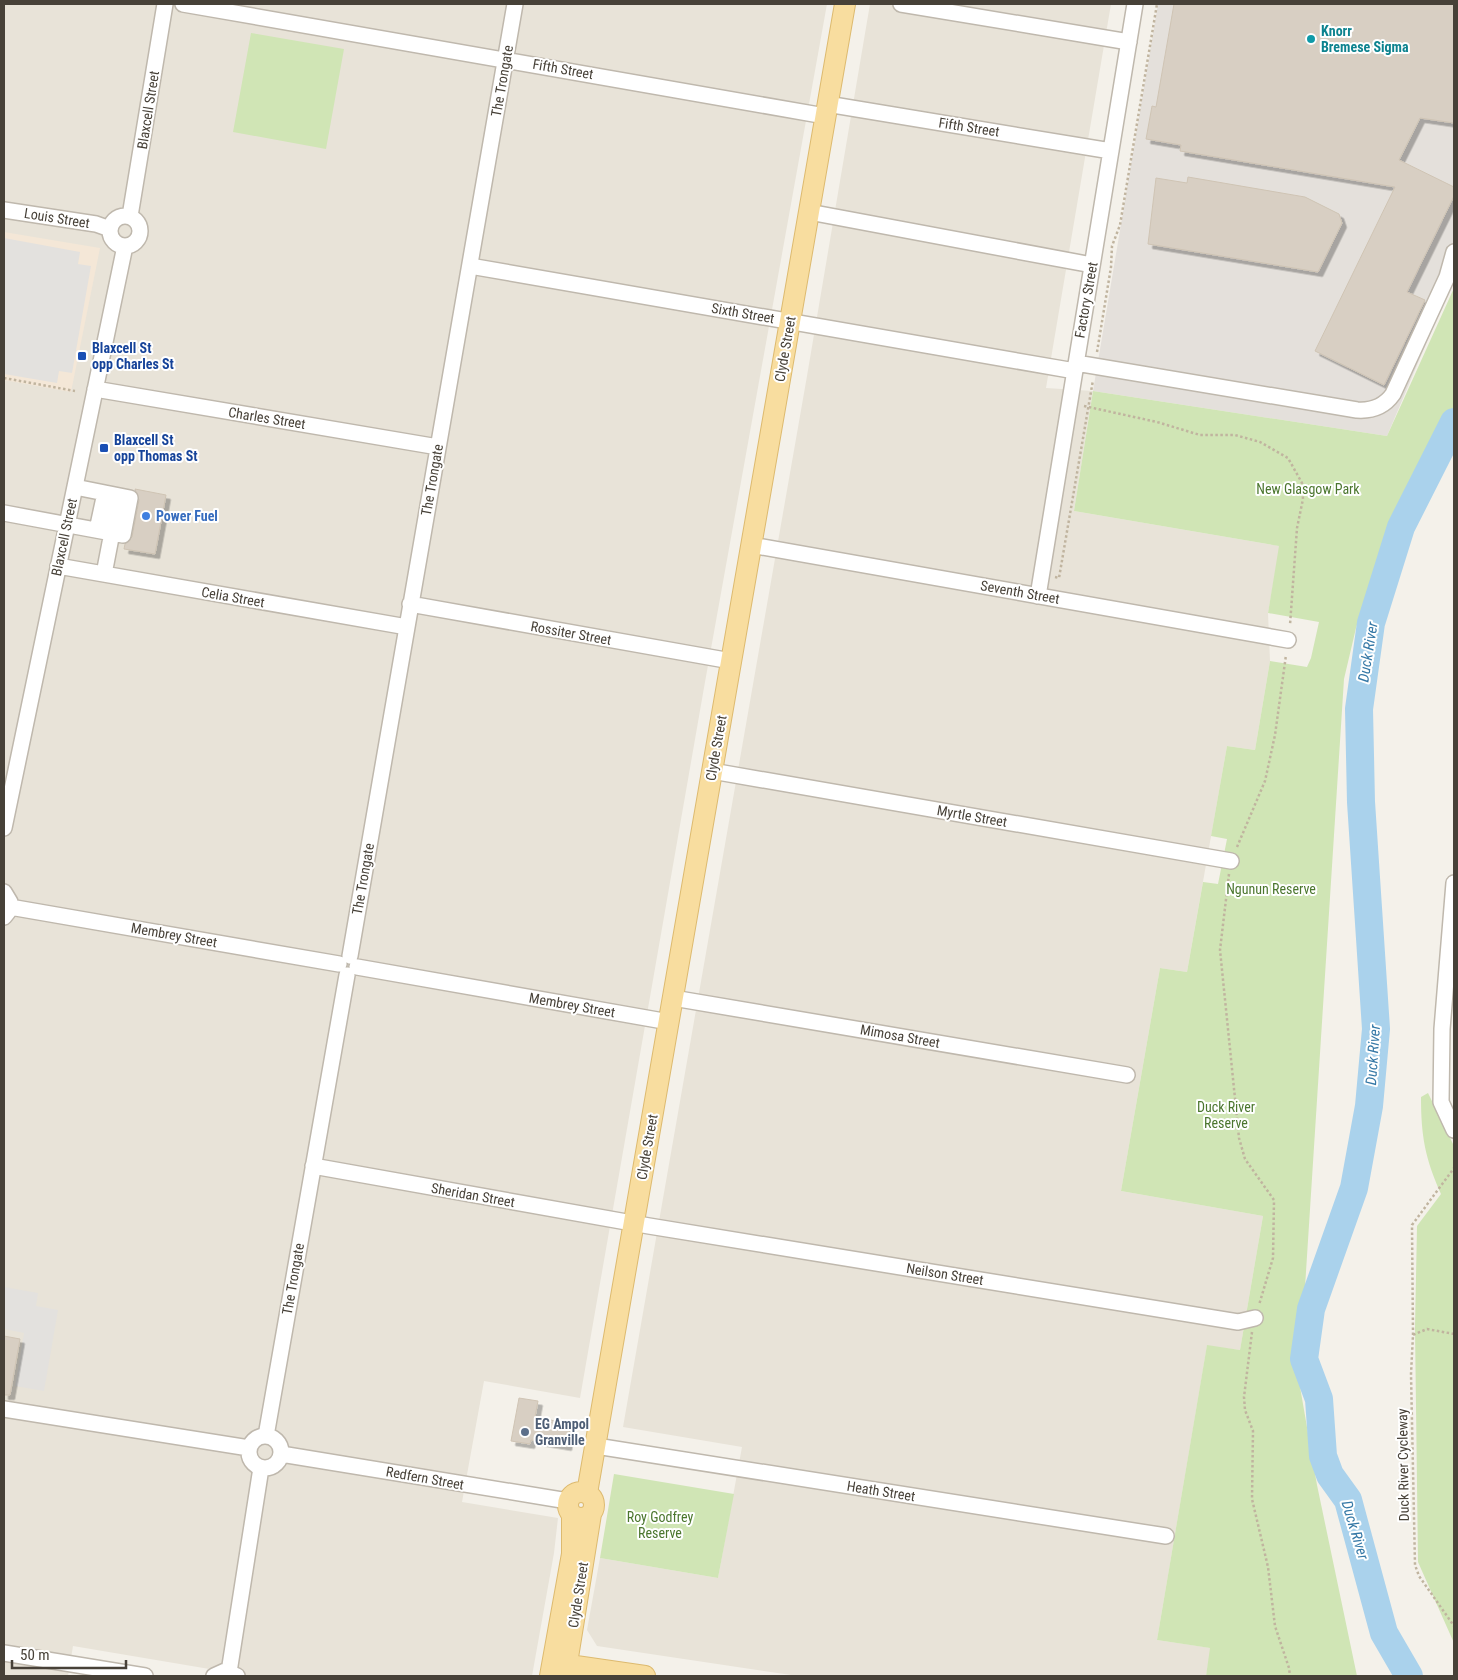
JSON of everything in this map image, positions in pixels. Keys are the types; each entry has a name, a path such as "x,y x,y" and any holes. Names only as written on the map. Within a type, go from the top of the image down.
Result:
{"main road":[{"name":"Clyde Street","path":"558,1670 578,1492 587,1493 596,1446 844,4"},
{"path":"558,1670 645,1676"}],"street":[{"name":"Blaxcell Street","path":"130,216 165,4"},
{"name":"Fifth Street","path":"183,4 344,30 373,38 826,110 1111,151"},
{"name":"The Trongate","path":"266,1436 515,4"},
{"path":"901,4 1129,42"},
{"name":"Factory Street","path":"1038,596 1135,4"},
{"name":"Louis Street","path":"4,210 96,224 110,229"},
{"path":"808,212 1092,265"},
{"path":"130,216 138,222 140,236 134,243 125,246 116,243 110,229 117,218 130,216"},
{"name":"Blaxcell Street","path":"4,828 125,246"},
{"name":"Sixth Street","path":"470,266 1075,367 1095,366 1357,410 1374,409 1388,401 1447,277 1454,252"},
{"name":"Charles Street","path":"95,390 438,447"},
{"path":"75,487 130,498 110,533"},
{"path":"104,574 110,533 112,495"},
{"path":"4,513 110,533"},
{"name":"Seventh Street","path":"751,545 1288,640"},
{"name":"Celia Street","path":"58,566 407,627"},
{"name":"Rossiter Street","path":"410,604 731,661"},
{"name":"Myrtle Street","path":"712,771 1231,861"},
{"path":"1454,883 1442,1029 1441,1102 1454,1130"},
{"path":"4,892 8,897 7,912"},
{"name":"Membrey Street","path":"7,912 348,965 669,1022"},
{"name":"Mimosa Street","path":"673,998 1127,1075"},
{"name":"Sheridan Street","path":"312,1166 634,1224"},
{"name":"Neilson Street","path":"634,1224 1238,1322 1255,1318"},
{"path":"4,1409 249,1448"},
{"path":"266,1436 279,1444 281,1454 277,1464 261,1468 250,1458 249,1448 256,1439 266,1436"},
{"name":"Heath Street","path":"596,1446 1166,1536"},
{"name":"Redfern Street","path":"281,1454 577,1510"},
{"path":"214,1676 221,1672 233,1674 261,1468"},
{"path":"4,1654 145,1676"}],"path":[{"path":"1042,575 1059,578 1111,267 1112,246 1120,225 1157,4"},
{"path":"4,378 75,392"},
{"path":"1069,403 1157,422 1200,435 1235,435 1260,442 1288,458 1302,483 1303,499 1296,528 1294,598 1275,735 1265,781 1231,861 1225,893 1220,950 1238,1128 1246,1159 1274,1200 1273,1258 1255,1318 1244,1397 1245,1410 1253,1431 1252,1499 1268,1567 1275,1626 1290,1676"},
{"name":"Duck River Cycleway","path":"1454,1168 1412,1225 1413,1335 1411,1374 1416,1565 1419,1576 1454,1626"},
{"path":"1413,1335 1427,1329 1454,1334"}],"shaded area":[{"path":"4,4 827,4 705,682 580,1398 484,1381 462,1502 558,1518 554,1553 532,1676 251,1676 73,1646 68,1676 4,1676"},
{"path":"870,4 1111,4 1046,388 1093,391 1074,511 1280,546 1268,613 1270,661 1255,750 1227,746 1187,972 1160,968 1121,1191 1263,1216 1240,1350 1207,1346 1157,1640 1211,1648 1206,1676 798,1676 597,1646 587,1630 600,1558 718,1578 742,1447 623,1427 807,376"},
{"path":"1158,4 1454,4 1454,278 1387,436 1093,391"},
{"path":"4,232 100,248 71,392 4,380"},
{"path":"4,238 80,252 78,264 91,266 72,373 59,371 57,383 4,374"},
{"path":"4,1287 38,1293 36,1306 58,1310 44,1391 15,1386 24,1333 4,1329"}],"green space":[{"path":"251,33 344,49 326,149 233,132"},
{"path":"1454,288 1454,407 1379,556 1356,628 1344,679 1299,1381 1317,1485 1357,1676 1206,1676 1210,1648 1157,1640 1207,1345 1240,1350 1263,1216 1121,1191 1160,968 1187,972 1203,882 1218,884 1227,839 1211,836 1227,746 1255,750 1270,661 1307,667 1311,658 1319,622 1268,613 1279,546 1074,511 1093,391 1387,436"},
{"path":"1428,1093 1454,1146 1454,1643 1418,1562 1415,1328 1417,1226 1441,1194 1431,1169 1423,1135 1421,1097"},
{"name":"Roy Godfrey Reserve","path":"614,1474 734,1494 718,1578 600,1558"}],"building":[{"path":"1174,4 1454,4 1454,123 1420,118 1399,160 1454,187 1454,196 1407,292 1425,300 1384,385 1315,351 1395,187 1180,151 1181,145 1146,139 1152,106 1156,107"},
{"path":"1188,177 1305,197 1339,214 1342,223 1318,272 1148,244 1156,178 1187,183"},
{"name":"Power Fuel","path":"135,489 166,495 155,554 124,549 125,544 132,537 139,500"},
{"path":"4,1336 20,1339 10,1395 4,1395"},
{"path":"519,1398 538,1401 535,1417 571,1424 567,1446 531,1440 530,1444 511,1441"}],"waterway":[{"name":"Duck River","path":"1409,1676 1384,1633 1348,1500 1330,1475 1323,1456 1319,1399 1304,1359 1311,1309 1354,1188 1369,1106 1376,1029 1361,802 1359,709 1371,623 1401,527 1454,422"}],"place":[{"name":"Knorr Bremese Sigma","path":"1311,39"},
{"name":"Blaxcell St opp Charles St","path":"82,356"},
{"name":"Blaxcell St opp Thomas St","path":"104,448"},
{"name":"Power Fuel","path":"146,516"},
{"name":"EG Ampol Granville","path":"525,1432"}],"park label":[{"name":"New Glasgow Park","path":"1308,489"},
{"name":"Ngunun Reserve","path":"1271,889"},
{"name":"Duck River Reserve","path":"1226,1116"}]}
